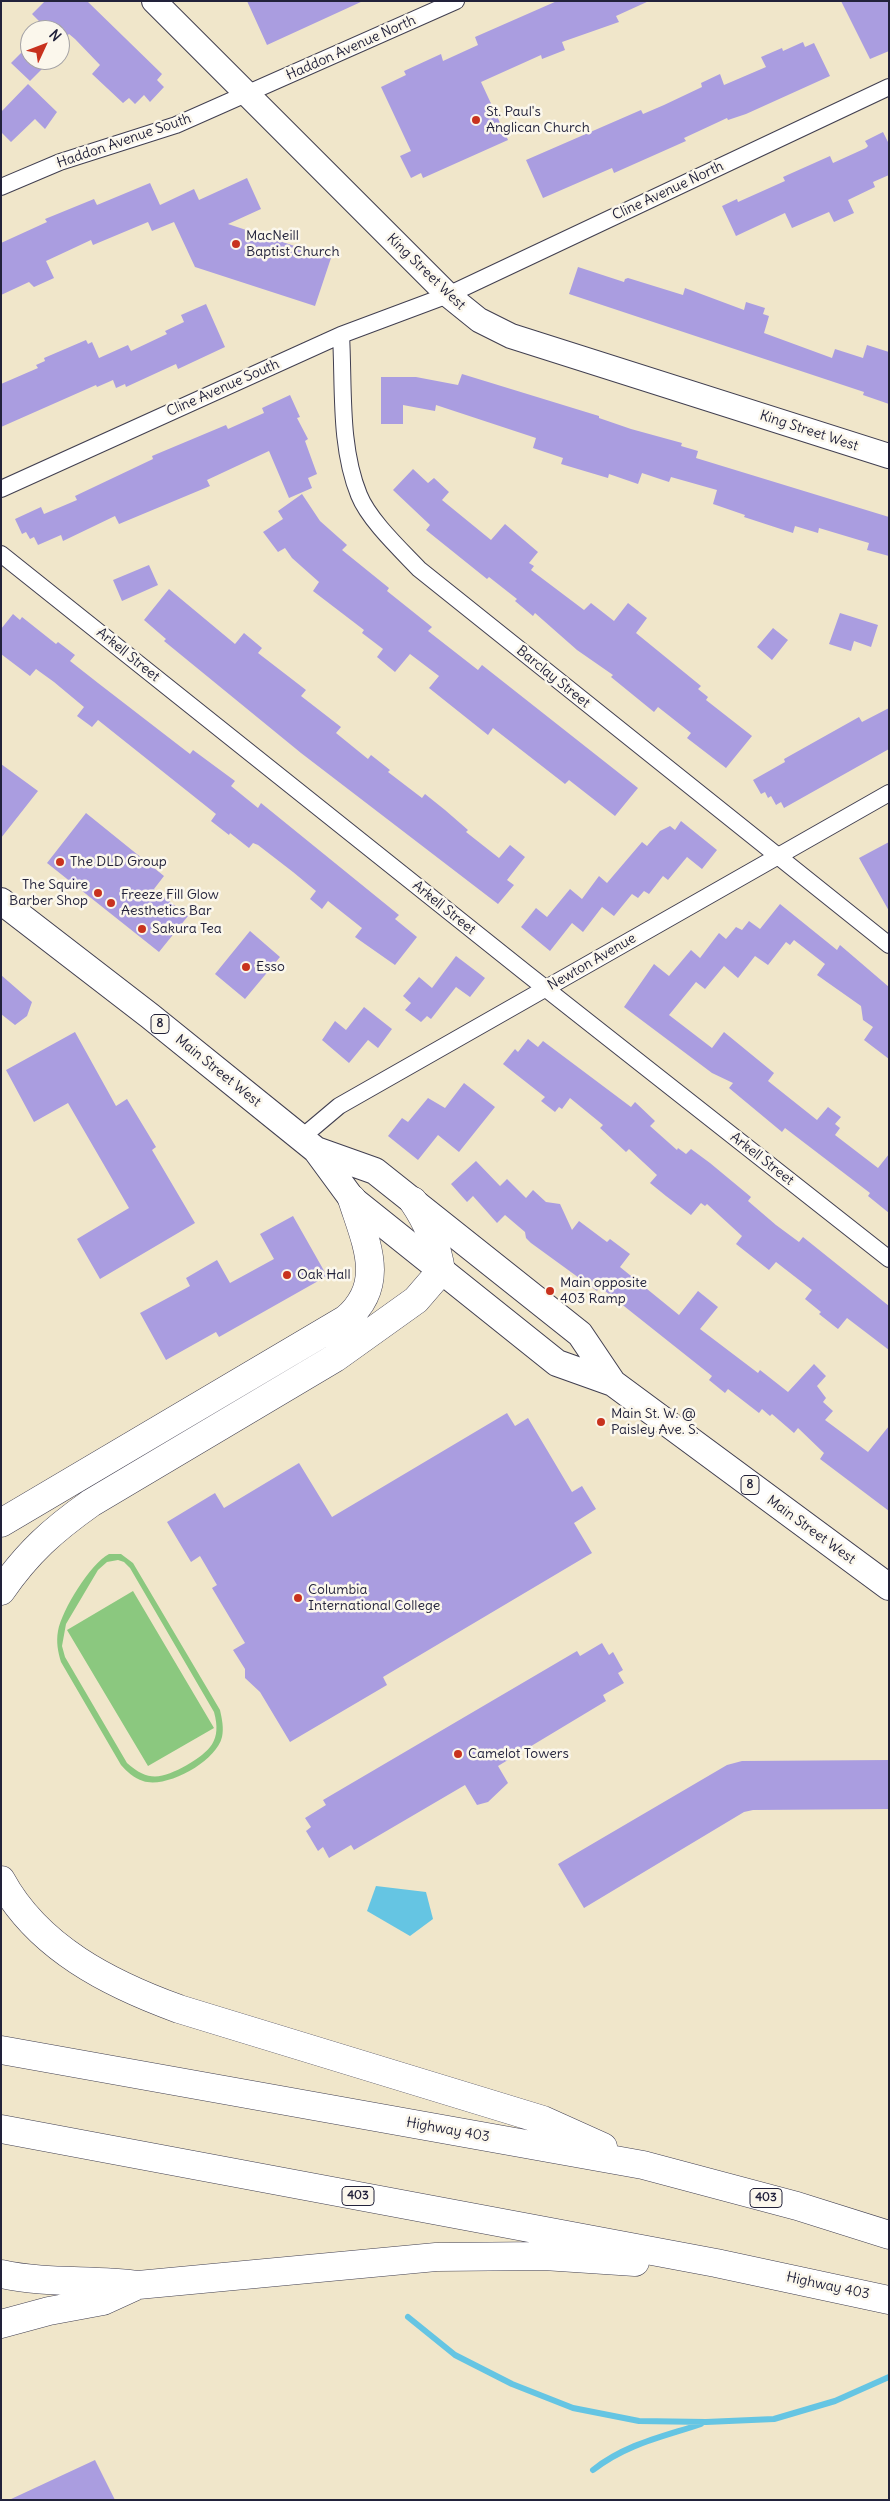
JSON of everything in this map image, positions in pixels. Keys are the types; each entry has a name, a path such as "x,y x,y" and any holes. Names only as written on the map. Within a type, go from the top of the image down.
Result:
{"highway":[{"path":"1,1523 346,1319 357,1309 368,1291 371,1270 366,1245 352,1199"},
{"path":"1,1591 21,1563 54,1530 91,1503 335,1358 416,1300 441,1271 438,1248 426,1220 413,1201"},
{"path":"1,1880 33,1924 64,1951 102,1976 140,1995 179,2010 543,2120 643,2165"},
{"name":"Highway 403","path":"1,2050 643,2165 797,2206 889,2235"},
{"name":"Highway 403","path":"1,2129 716,2262 889,2300"},
{"path":"1,2274 28,2280 104,2281 138,2285 436,2257 544,2256 623,2262 716,2262"},
{"path":"1,2324 48,2311 103,2301 138,2285"}],"main road":[{"name":"Main Street West","path":"1,900 150,1016 308,1144 352,1199 557,1363 613,1383 889,1587"},
{"name":"Main Street West","path":"308,1144 376,1171 580,1334 613,1383"}],"street":[{"name":"King Street West","path":"154,1 448,295 479,320 511,336 889,456"},
{"name":"Haddon Avenue North","path":"246,94 456,1"},
{"name":"Cline Avenue North","path":"448,295 889,87"},
{"name":"Haddon Avenue South","path":"1,187 60,162 176,125 246,94"},
{"name":"Cline Avenue South","path":"1,489 341,335 448,295"},
{"name":"Barclay Street","path":"341,335 347,456 359,496 385,533 419,569 776,856 889,944"},
{"name":"Arkell Street","path":"1,554 546,989 889,1259"},
{"name":"Newton Avenue","path":"308,1144 338,1106 889,793"}],"green space":[{"path":"109,1554 121,1554 133,1563 220,1710 223,1730 218,1746 200,1764 177,1777 164,1781 143,1781 126,1770 121,1765 61,1662 57,1639 61,1622 78,1588 102,1559","holes":["118,1560 124,1562 130,1568 214,1712 216,1722 215,1738 208,1750 187,1765 163,1775 149,1776 142,1774 127,1763 65,1657 62,1646 66,1624 98,1570 107,1562"]},
{"path":"133,1591 214,1728 148,1766 67,1630"}],"water":[{"path":"376,1886 426,1892 433,1919 410,1936 367,1911"}],"building":[{"path":"45,1 87,1 162,74 157,80 164,87 150,102 144,95 135,104 129,98 123,103 92,74 100,65 70,35 70,20 38,20 32,14"},
{"path":"247,1 363,1 267,45"},
{"path":"557,1 649,1 616,16 619,22 562,42 565,50 542,59 541,55 481,82 508,140 423,178 421,173 411,178 400,156 411,151 381,87 406,75 404,71 441,54 443,61 478,45 475,37"},
{"path":"841,1 889,1 889,51 870,59"},
{"path":"803,42 805,47 814,43 830,76 746,114 728,120 727,118 684,138 686,141 614,173 612,168 543,198 526,160 641,110 643,114 664,105 702,87 701,83 720,74 724,85 766,67 761,57 782,48 783,51"},
{"path":"20,54 20,70 41,70 30,81 11,63"},
{"path":"28,84 57,112 45,129 35,119 11,142 1,132 1,112"},
{"path":"883,132 889,144 889,175 873,182 875,187 848,200 854,213 834,222 829,212 792,228 785,213 736,236 722,206 737,199 738,202 785,181 783,177 830,156 833,163 866,148 868,146 865,141"},
{"path":"247,178 261,209 228,224 331,258 315,306 195,267 174,222 152,231 148,222 93,245 91,240 46,261 54,278 34,287 29,282 1,295 1,243 47,222 45,219 94,199 97,205 150,183 160,205 194,189 199,200"},
{"path":"578,267 624,282 628,278 683,295 685,288 744,310 746,302 765,308 763,314 769,316 764,333 832,358 835,349 863,358 867,345 889,352 889,404 863,395 864,392 569,294"},
{"path":"206,304 225,347 178,369 176,364 126,387 125,384 116,388 113,380 97,387 96,385 1,427 1,384 38,368 36,365 45,361 44,358 86,340 88,344 92,342 99,358 128,345 131,351 167,334 165,331 184,322 181,315"},
{"path":"462,374 599,416 599,418 631,429 682,443 681,446 698,451 696,458 889,517 889,556 867,550 869,543 819,528 818,533 795,526 793,533 744,517 745,515 713,504 717,490 671,477 669,482 642,473 638,484 609,474 608,478 561,464 563,458 533,448 536,438 436,405 435,411 403,405 403,424 381,424 381,377 416,377 458,385"},
{"path":"290,395 300,417 297,418 308,439 305,441 317,474 308,478 312,488 289,498 269,451 207,480 210,486 119,524 115,516 63,541 61,535 38,545 34,537 30,539 26,532 22,534 15,519 41,507 44,514 77,500 75,496 153,459 152,456 226,425 228,429 264,413 262,408"},
{"path":"413,469 428,483 434,478 449,492 442,500 491,540 505,524 538,552 529,563 534,566 531,570 584,610 591,603 614,621 628,603 647,618 636,633 701,686 698,689 708,697 706,700 752,736 726,768 687,738 691,733 658,707 654,712 611,677 613,675 577,650 535,613 533,616 515,601 517,599 489,577 487,579 426,530 430,525 393,490"},
{"path":"302,494 320,521 347,545 342,550 389,588 387,591 432,627 428,631 478,670 482,665 638,788 615,816 569,780 565,784 493,728 488,735 429,688 439,676 410,654 395,672 377,657 383,649 362,633 364,630 313,591 319,582 292,558 285,548 278,552 263,532 283,519 278,511"},
{"path":"149,565 158,585 122,601 113,580"},
{"path":"169,589 235,644 244,633 262,648 258,653 306,690 301,696 341,727 336,733 368,759 371,755 390,770 388,772 422,798 425,794 468,830 466,832 499,858 510,845 525,857 507,880 514,885 498,904 301,753 164,641 166,639 144,620"},
{"path":"840,613 878,625 871,647 854,641 851,651 829,644"},
{"path":"13,614 20,620 22,617 56,644 58,642 75,655 70,661 190,754 193,750 235,781 231,786 258,808 261,803 399,915 395,919 417,937 395,965 355,937 362,928 328,901 322,909 310,899 316,891 293,872 258,845 253,843 249,848 211,821 216,814 98,720 92,727 77,716 84,707 54,682 36,669 30,676 1,654 1,629"},
{"path":"773,628 788,640 772,660 757,647"},
{"path":"889,708 889,749 784,808 781,802 776,805 771,796 768,798 765,792 761,794 753,780 785,762 784,759 859,717 862,722"},
{"path":"1,764 38,791 1,838"},
{"path":"86,813 164,876 154,889 188,916 159,952 47,863"},
{"path":"681,821 717,850 702,869 687,857 668,880 663,876 649,894 644,891 638,898 632,894 614,916 602,907 583,932 572,923 550,951 521,927 536,908 547,917 570,889 582,899 599,876 607,883 642,842 647,846 660,831 670,826 675,830"},
{"path":"889,842 889,911 859,858"},
{"path":"780,904 837,950 840,945 889,987 889,1059 864,1040 873,1027 863,1020 861,1006 817,975 825,964 794,940 790,945 786,942 768,965 755,956 738,978 724,966 705,989 696,982 669,1015 712,1048 724,1032 774,1073 768,1081 817,1120 828,1107 841,1117 835,1124 840,1128 835,1135 878,1168 889,1154 889,1213 868,1196 870,1193 785,1128 782,1132 729,1088 733,1083 712,1073 624,1007 654,964 669,976 691,950 700,958 719,933 726,939 736,927 742,930 749,921 760,929"},
{"path":"250,931 280,957 245,999 215,974"},
{"path":"456,956 485,978 470,997 456,987 431,1019 427,1016 421,1022 405,1010 411,1003 403,996 419,977 432,988"},
{"path":"1,975 32,1002 27,1016 15,1025 1,1014"},
{"path":"364,1007 392,1029 378,1048 368,1040 349,1063 322,1040 335,1021 346,1030"},
{"path":"75,1032 116,1106 127,1099 156,1147 152,1150 195,1223 100,1279 77,1239 129,1208 68,1103 34,1122 6,1070"},
{"path":"528,1039 538,1047 543,1041 631,1107 635,1102 655,1121 650,1126 677,1150 678,1148 686,1154 691,1149 751,1197 748,1201 776,1225 799,1242 803,1237 889,1306 889,1350 847,1318 838,1329 819,1314 821,1312 805,1299 812,1290 776,1262 769,1270 736,1244 742,1236 707,1204 705,1206 701,1203 691,1215 666,1196 650,1183 657,1175 629,1149 626,1152 600,1128 603,1125 570,1098 562,1109 559,1107 555,1112 541,1101 545,1097 503,1064 515,1049 518,1052"},
{"path":"464,1083 495,1107 459,1152 438,1135 418,1160 388,1136 402,1118 408,1122 428,1098 445,1108"},
{"path":"476,1161 500,1186 507,1179 526,1198 533,1190 546,1202 560,1204 572,1230 579,1221 607,1242 610,1239 630,1254 620,1267 679,1315 698,1291 718,1307 700,1329 758,1373 760,1370 788,1392 814,1364 826,1376 817,1386 826,1398 823,1402 833,1411 825,1420 868,1452 889,1426 889,1511 820,1459 824,1453 798,1428 794,1433 772,1414 770,1416 762,1409 759,1413 728,1389 725,1393 709,1380 712,1376 600,1287 597,1291 531,1243 526,1238 525,1232 505,1215 497,1223 473,1196 467,1202 451,1184"},
{"name":"Oak Hall","path":"293,1216 327,1276 219,1337 216,1332 166,1360 140,1313 190,1286 186,1278 217,1260 230,1283 274,1259 260,1234"},
{"path":"507,1413 515,1426 528,1418 572,1492 582,1486 596,1509 574,1523 592,1553 383,1677 387,1685 290,1742 260,1692 245,1678 245,1669 233,1650 245,1643 212,1588 217,1585 200,1556 191,1562 167,1522 215,1493 224,1508 299,1463 332,1517"},
{"name":"Camelot Towers","path":"602,1643 609,1655 613,1652 623,1670 618,1673 624,1683 603,1695 606,1701 498,1766 508,1783 488,1802 477,1805 465,1785 354,1850 351,1845 329,1858 323,1847 318,1851 306,1831 311,1827 305,1818 326,1805 323,1800 577,1651 580,1656"},
{"path":"889,1760 889,1809 753,1810 744,1812 584,1908 558,1864 727,1765 742,1761"},
{"path":"95,2460 115,2500 9,2500"}],"waterway":[{"path":"408,2317 455,2355 512,2384 573,2408 639,2421 706,2422 774,2419 835,2401 889,2377"},
{"path":"593,2470 631,2447 701,2424"}],"place":[{"name":"St. Paul's Anglican Church","path":"476,120"},
{"name":"MacNeill Baptist Church","path":"236,244"},
{"name":"The DLD Group","path":"60,862"},
{"name":"The Squire Barber Shop","path":"98,893"},
{"name":"Freeze Fill Glow Aesthetics Bar","path":"111,903"},
{"name":"Sakura Tea","path":"142,929"},
{"name":"Esso","path":"246,967"},
{"name":"Oak Hall","path":"287,1275"},
{"name":"Main opposite 403 Ramp","path":"550,1291"},
{"name":"Main St. W. @ Paisley Ave. S.","path":"601,1422"},
{"name":"Columbia International College","path":"298,1598"},
{"name":"Camelot Towers","path":"458,1754"}]}
